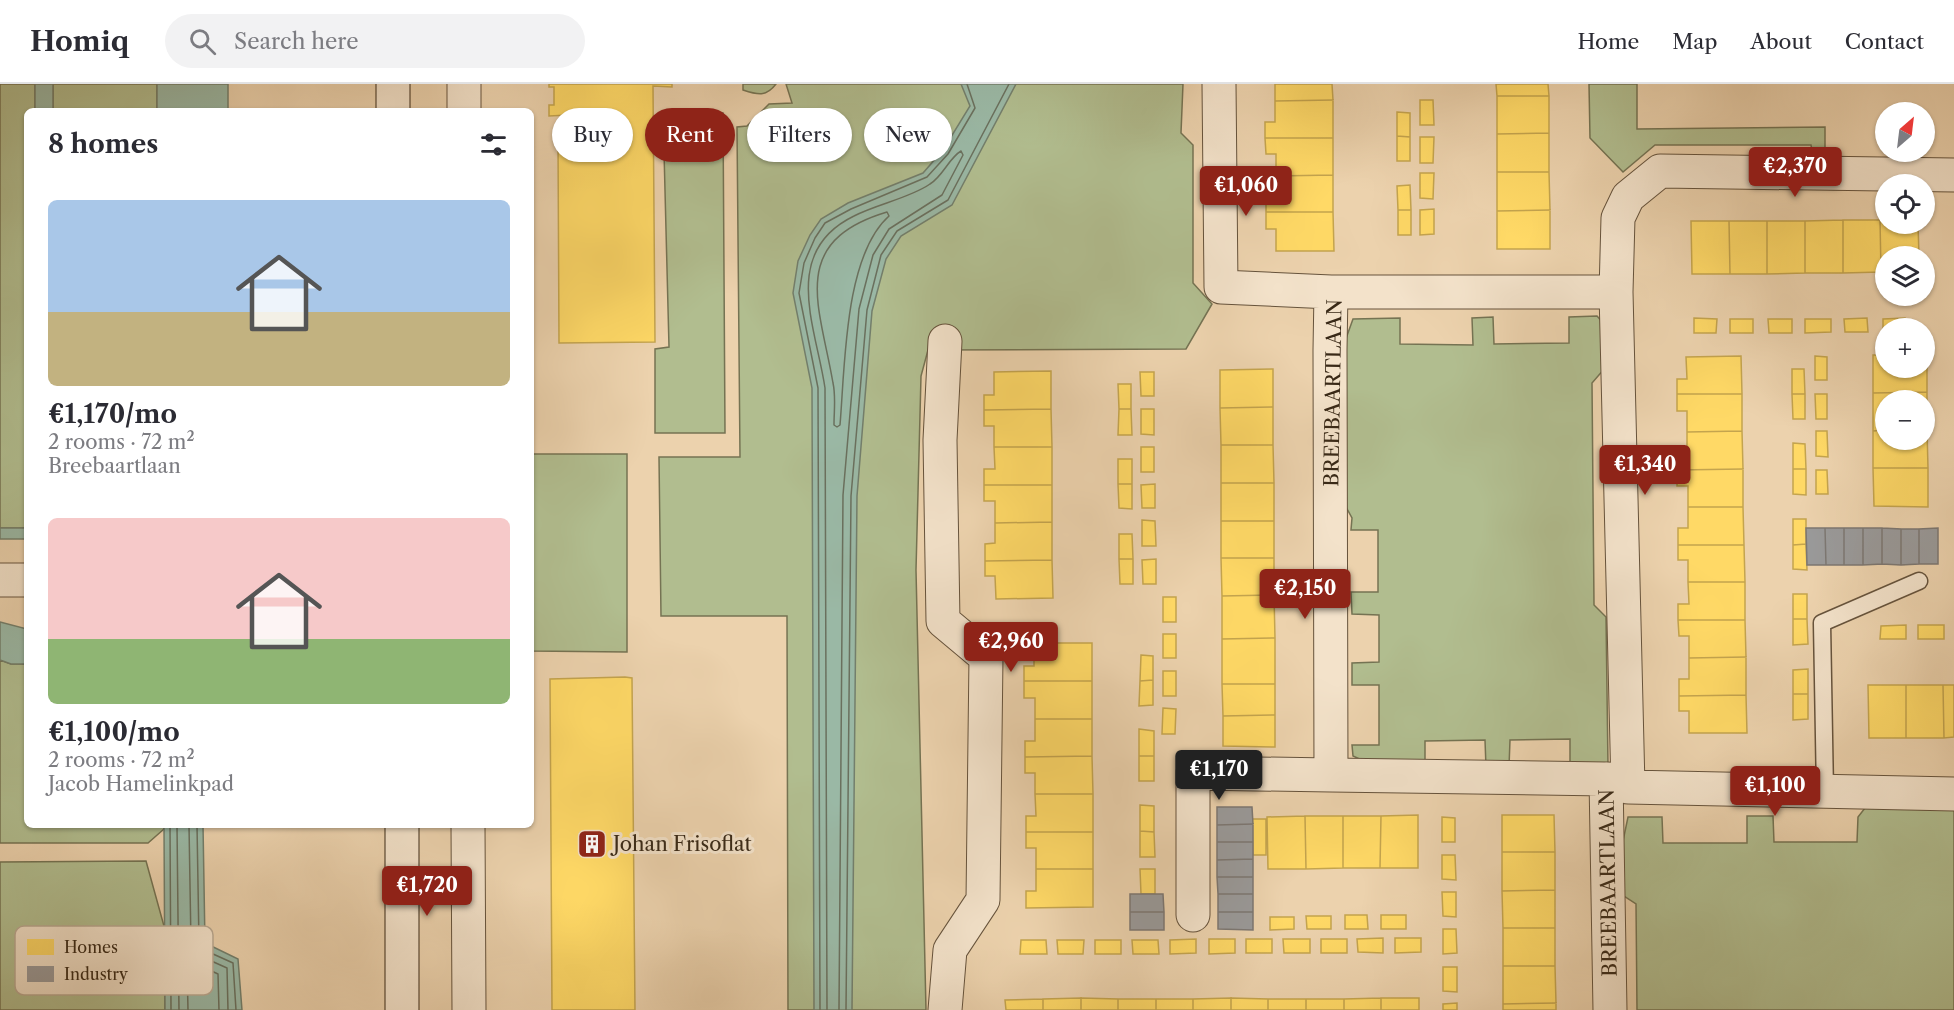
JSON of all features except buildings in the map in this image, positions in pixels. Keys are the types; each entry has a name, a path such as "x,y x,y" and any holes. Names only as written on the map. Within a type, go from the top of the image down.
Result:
{"street":[{"path":"393,84 393,108"},
{"path":"464,84 464,108"},
{"path":"1219,84 1221,287 1331,292"},
{"name":"BREEBAARTLAAN","path":"1610,1010 1617,783 1616,292 1618,218 1628,197 1660,171 1954,175"},
{"name":"BREEBAARTLAAN","path":"1331,776 1331,292 1616,292"},
{"path":"945,341 940,440 943,621 986,657 983,900 950,950 945,1010"},
{"path":"0,580 24,580"},
{"name":"BREEBAARTLAAN","path":"1192,915 1193,772 1617,783"},
{"path":"1617,783 1825,793 1954,794"},
{"path":"402,828 402,1010"},
{"path":"468,828 469,1010"}],"lane":[{"path":"1825,793 1822,623 1919,581"}],"shaded area":[{"path":"0,84 35,84 35,108 24,108 24,528 0,528"},
{"path":"53,84 157,84 157,108 53,108"},
{"path":"743,84 776,84 769,91 761,94 743,90"},
{"path":"786,84 1183,84 1181,133 1193,145 1193,283 1212,304 1186,349 928,350 921,376 916,570 926,1010 788,1010 787,616 661,616 659,457 740,457 737,127 747,126 747,162 852,162 852,108 765,108 769,104 792,103"},
{"path":"1589,84 1637,84 1637,129 1825,127 1825,157 1813,157 1811,145 1655,145 1623,172 1590,138"},
{"path":"664,162 723,162 725,433 655,433 655,349 669,347"},
{"path":"1597,316 1605,325 1605,368 1592,383 1594,605 1606,617 1608,766 1570,766 1570,739 1510,740 1509,767 1486,767 1485,740 1425,741 1425,767 1377,767 1353,756 1352,745 1379,745 1379,685 1352,685 1352,663 1379,662 1379,615 1352,614 1351,592 1378,592 1378,530 1351,530 1352,518 1346,507 1344,344 1353,319 1400,318 1400,344 1473,345 1472,318 1493,317 1494,344 1569,343 1569,317"},
{"path":"534,454 627,454 627,652 534,651"},
{"path":"0,660 11,664 24,664 24,828 164,829 148,843 0,843"},
{"path":"1865,808 1954,808 1954,1010 1637,1010 1636,904 1624,896 1623,841 1628,817 1662,817 1663,843 1747,843 1747,816 1773,816 1774,842 1857,842 1858,817"},
{"path":"146,861 164,926 15,926 15,995 165,995 165,1010 0,1010 0,862"}],"water":[{"path":"35,84 53,84 53,108 35,108"},
{"path":"157,84 228,84 228,108 157,108"},
{"path":"961,84 1016,84 952,205 901,236 886,259 872,311 857,496 852,1010 814,1010 812,388 793,293 798,261 810,235 821,219 848,203 923,173 933,162 952,162 952,135 970,106"},
{"path":"0,528 24,528 24,539 0,539"},
{"path":"0,622 24,628 24,664 11,664 0,660"},
{"path":"164,828 203,828 205,926 165,926"},
{"path":"213,947 238,959 242,1010 165,1010 165,995 213,995"}],"place":[{"name":"Johan Frisoflat","path":"592,844"}]}
